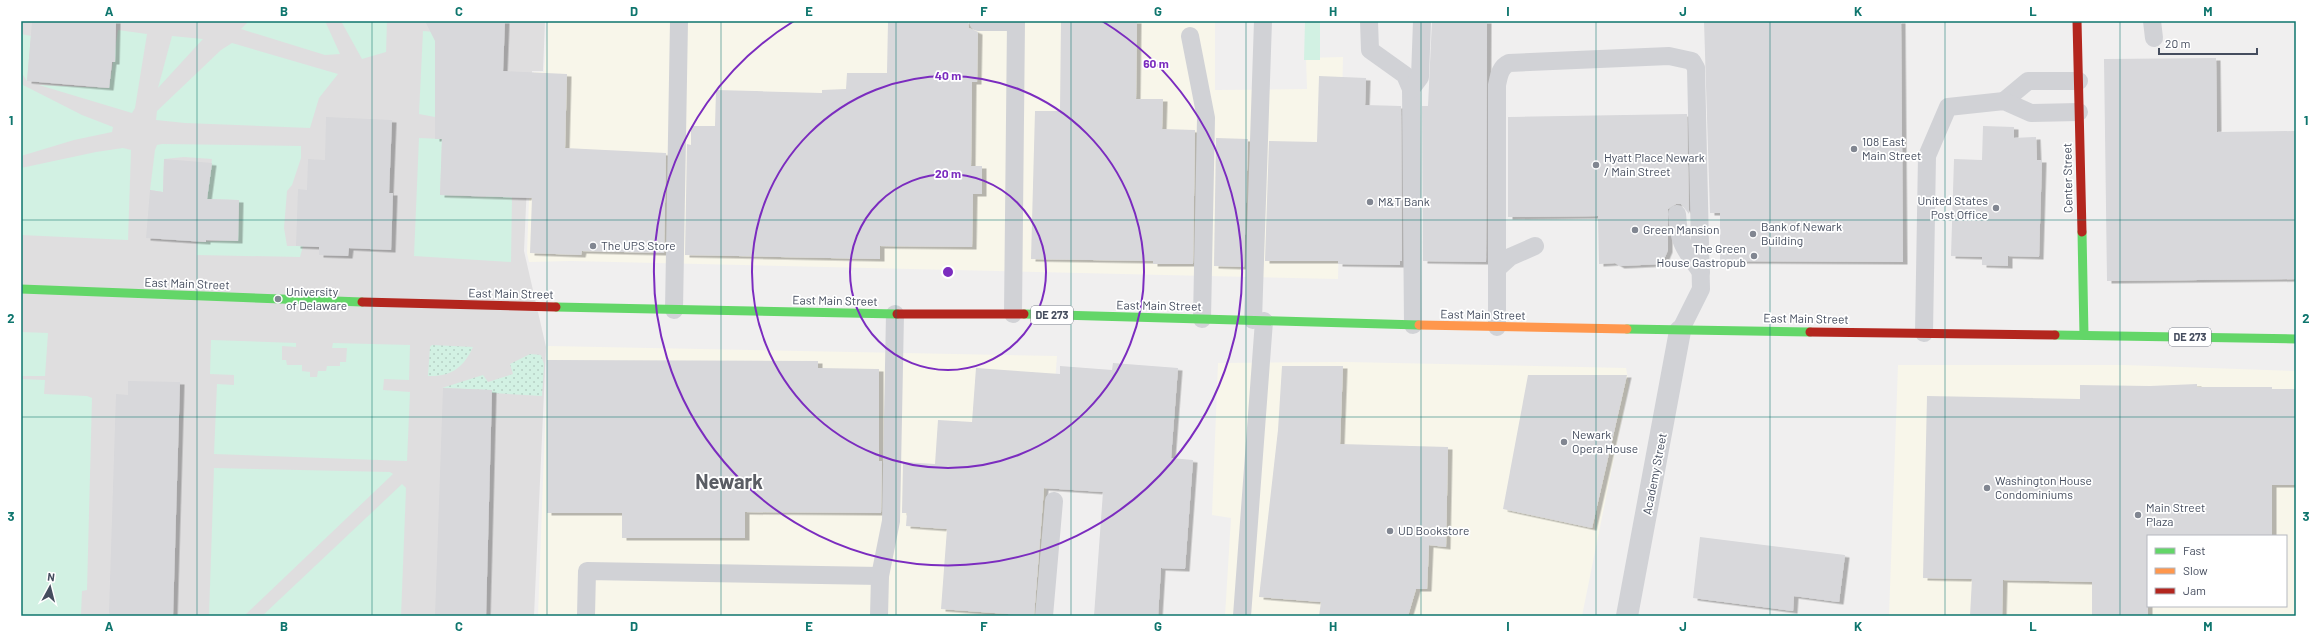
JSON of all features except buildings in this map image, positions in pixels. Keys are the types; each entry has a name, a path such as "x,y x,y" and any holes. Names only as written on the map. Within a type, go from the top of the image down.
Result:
{"main road":[{"name":"Center Street","path":"2078,21 2084,335"},
{"name":"East Main Street","path":"21,289 161,296 405,304 674,310 895,314 1013,314 1498,328 2296,339"}],"street":[{"name":"Academy Street","path":"1627,616 1680,331"}],"lane":[{"path":"674,310 679,21"},
{"path":"1242,616 1259,321 1263,21"},
{"path":"1369,21 1370,50 1404,75 1411,89 1413,325"},
{"path":"1411,89 1420,77 1422,21"},
{"path":"978,22 1016,22 1013,314"},
{"path":"1190,36 1206,118 1202,319"},
{"path":"1498,328 1497,85 1499,74 1504,66 1509,63 1669,56 1692,61 1696,68 1701,289 1680,331"},
{"path":"2004,101 2028,81 2079,81"},
{"path":"1924,333 1927,156 1948,108 2004,101 2030,113 2079,112"},
{"path":"1677,214 1678,235 1681,243 1701,272"},
{"path":"1498,267 1510,257 1535,246"},
{"path":"878,616 880,576 891,521 895,314"},
{"path":"1044,616 1054,501"},
{"path":"586,616 588,571 880,576"}],"shaded area":[{"name":"University of Delaware","path":"21,21 545,21 543,71 532,71 524,251 546,347 534,616 21,616"},
{"path":"548,21 1215,21 1215,90 1307,89 1306,58 1343,57 1338,279 571,261 529,262 527,253 534,72 544,72"},
{"path":"548,346 1057,356 1037,616 538,616"},
{"path":"1346,362 1626,368 1629,384 1582,616 1225,616 1231,518 1212,515 1218,363"},
{"path":"1898,365 2124,365 2296,371 2296,616 1889,616"}],"green space":[{"path":"249,21 325,21 340,54 325,55 241,29"},
{"path":"341,21 387,21 386,52 362,59"},
{"path":"1305,21 1320,21 1320,60 1304,60"},
{"path":"118,30 147,34 135,108 132,113 39,85 109,88"},
{"path":"423,31 435,32 435,117 419,114"},
{"path":"21,34 31,36 27,81 21,72"},
{"path":"172,36 203,39 158,88"},
{"path":"232,43 338,74 319,98 310,128 185,123 156,120 157,111 221,50"},
{"path":"21,84 82,115 113,127 112,132 74,140 21,156"},
{"path":"419,138 442,139 440,195 486,197 487,179 512,197 511,262 414,256"},
{"path":"157,145 301,146 301,158 292,185 287,191 284,228 287,246 303,246 300,257 197,255 198,242 238,240 239,200 207,199 212,159 184,157 164,159 163,192 150,190 155,150"},
{"path":"123,148 131,150 128,240 21,235 21,168 96,152"},
{"path":"21,332 48,333 45,376 21,376"},
{"path":"211,340 296,343 296,347 282,346 282,360 286,360 287,365 302,365 302,371 310,372 310,377 317,377 318,371 326,371 327,366 340,366 340,362 346,362 347,348 332,348 333,343 410,345 409,380 384,379 383,390 410,392 407,461 214,454 217,384 234,385 234,375 210,374"},
{"path":"432,345 473,347 461,365 450,373 428,376 430,347"},
{"path":"530,354 541,355 544,364 542,396 492,393 492,390 442,388 483,375 488,382 513,374 510,364"},
{"path":"21,379 45,380 44,394 87,396 92,398 87,590 82,591 81,614 21,616"},
{"path":"214,468 390,472 393,474 244,616 209,616"},
{"path":"402,484 406,488 401,616 262,616"}],"traffic: fast":[{"path":"2082,232 2084,335"},
{"path":"21,289 362,302"},
{"path":"556,307 897,314"},
{"path":"1024,314 1419,325"},
{"path":"1627,329 1810,332"},
{"path":"2055,335 2296,339"}],"traffic: slow":[{"path":"1419,325 1627,329"}],"traffic: jam":[{"path":"2077,21 2082,232"},
{"path":"362,302 556,307"},
{"path":"897,314 1024,314"},
{"path":"1810,332 2055,335"}],"place":[{"name":"108 East Main Street","path":"1854,149"},
{"name":"Hyatt Place Newark / Main Street","path":"1596,165"},
{"name":"M&T Bank","path":"1370,202"},
{"name":"United States Post Office","path":"1996,208"},
{"name":"Green Mansion","path":"1635,230"},
{"name":"Bank of Newark Building","path":"1753,234"},
{"name":"The UPS Store","path":"593,246"},
{"name":"The Green House Gastropub","path":"1754,256"},
{"name":"University of Delaware","path":"278,299"},
{"name":"Newark Opera House","path":"1564,442"},
{"name":"Washington House Condominiums","path":"1987,488"},
{"name":"Main Street Plaza","path":"2138,515"},
{"name":"UD Bookstore","path":"1390,531"}],"district":[{"name":"Newark","path":"729,482"}]}
